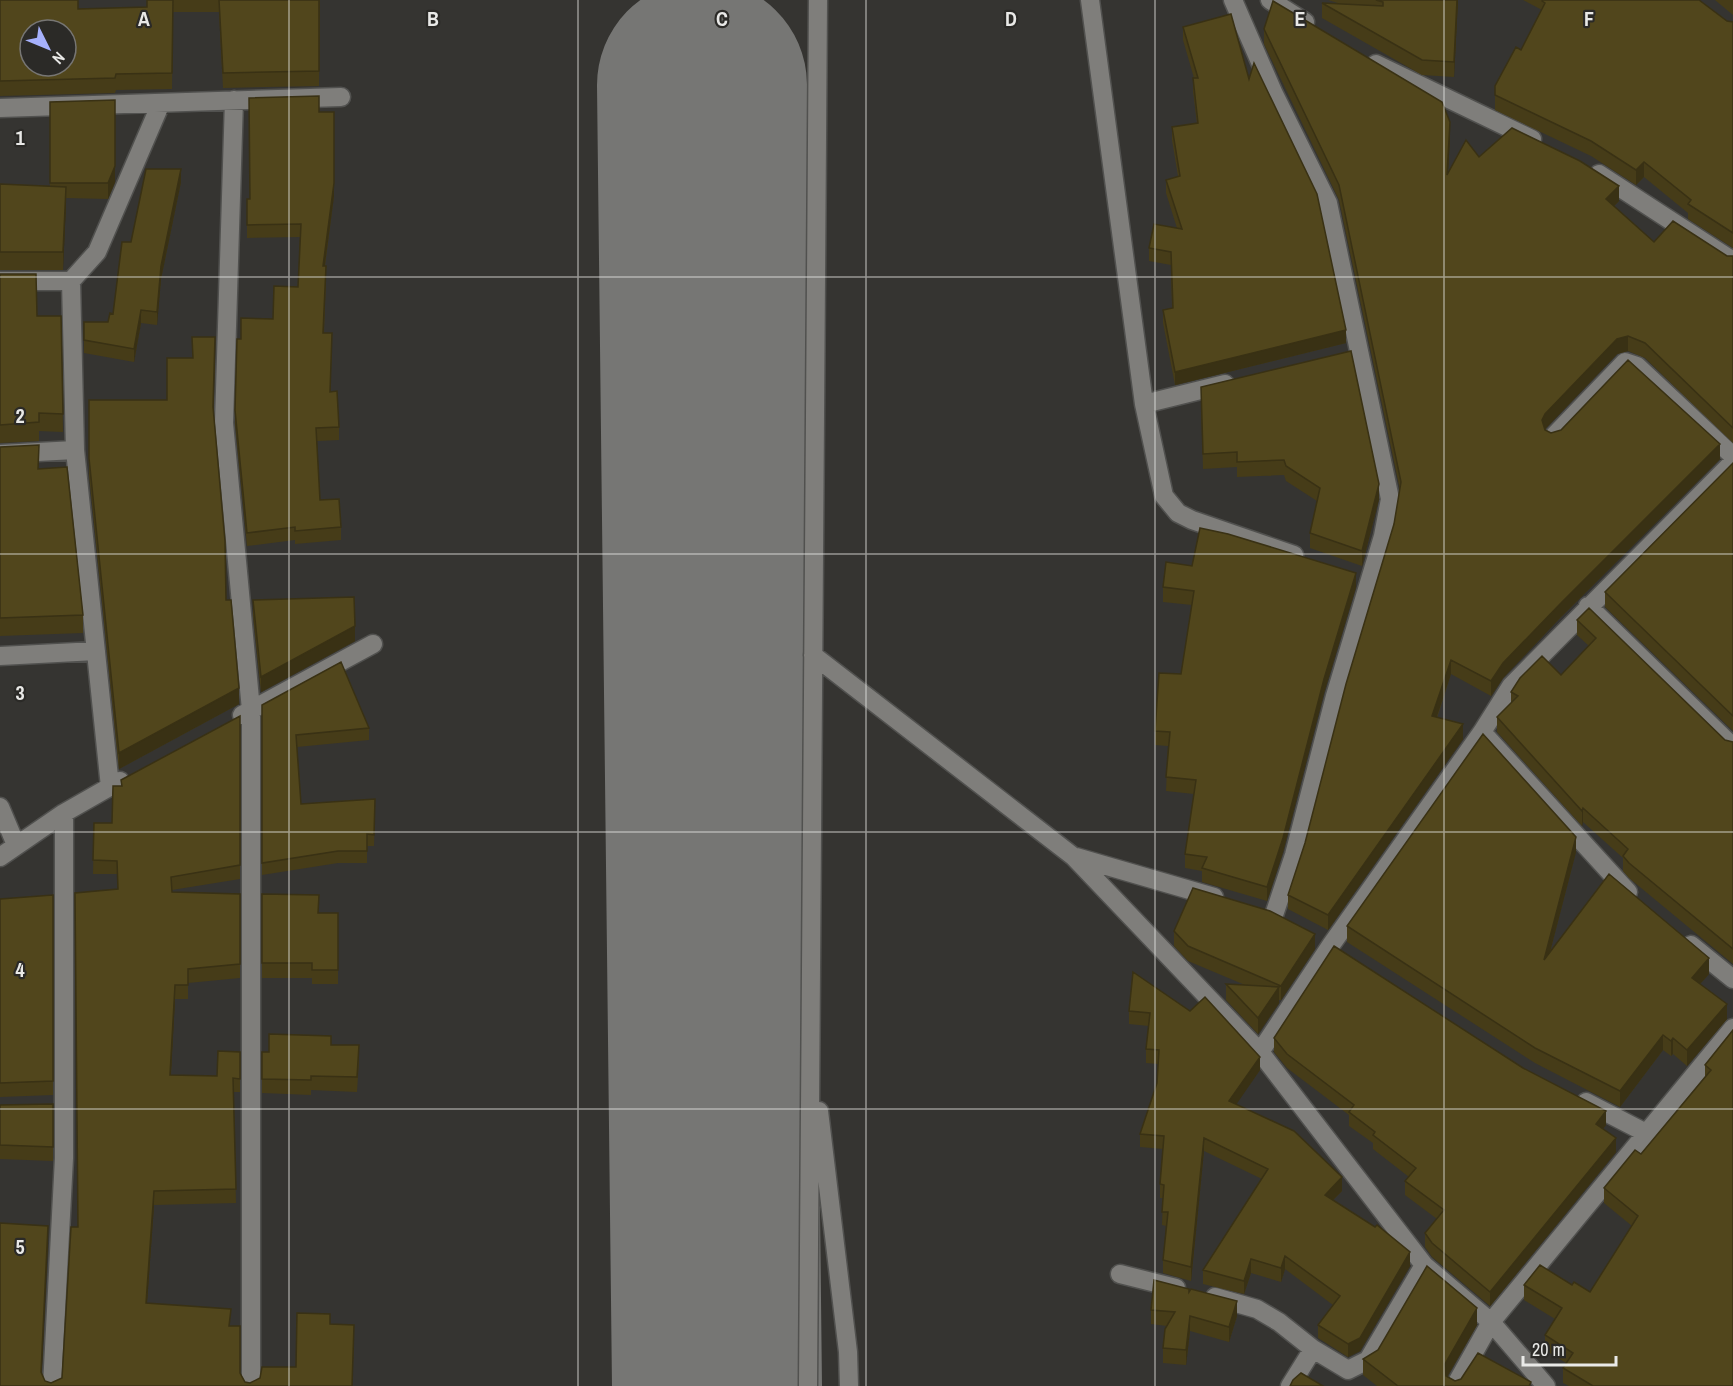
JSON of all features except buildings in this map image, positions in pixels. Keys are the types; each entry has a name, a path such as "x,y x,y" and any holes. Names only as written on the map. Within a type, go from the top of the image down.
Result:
{"street":[{"path":"807,1386 818,0"},
{"path":"1090,0 1144,404 1164,496 1178,513 1192,520 1314,561"},
{"path":"1233,0 1274,94 1328,202 1352,353 1390,499 1388,516 1335,696 1294,855 1274,915"},
{"path":"1270,0 1319,32"},
{"path":"1360,55 1390,72 1546,146"},
{"path":"0,108 341,97"},
{"path":"234,100 224,423 251,710 251,1386"},
{"path":"110,787 75,450 71,281 97,252 161,103"},
{"path":"1586,166 1733,261"},
{"path":"0,280 71,281"},
{"path":"1553,437 1625,362 1637,366 1733,456"},
{"path":"1144,404 1246,379"},
{"path":"0,454 75,450"},
{"path":"1260,1052 1336,948 1511,686 1733,462"},
{"path":"1348,573 1370,580"},
{"path":"1588,606 1733,747"},
{"path":"231,721 372,644"},
{"path":"0,656 96,651"},
{"path":"813,655 1074,857 1260,1052 1424,1266 1491,1322 1546,1386"},
{"path":"1482,732 1621,886 1638,900"},
{"path":"0,857 64,813 140,770"},
{"path":"0,807 16,845"},
{"path":"52,1386 64,1158 64,813"},
{"path":"1074,857 1230,902"},
{"path":"1252,908 1274,915 1293,925"},
{"path":"1312,935 1336,948"},
{"path":"1681,936 1733,979"},
{"path":"1455,1386 1491,1322 1733,1028"},
{"path":"810,1037 848,1352 849,1386"},
{"path":"1569,1093 1648,1134"},
{"path":"45,1107 64,1106"},
{"path":"1120,1274 1257,1309 1280,1322 1313,1349 1348,1370 1368,1360 1424,1266"},
{"path":"1290,1386 1313,1349"}],"runway":[{"path":"702,85 717,1386"}]}
